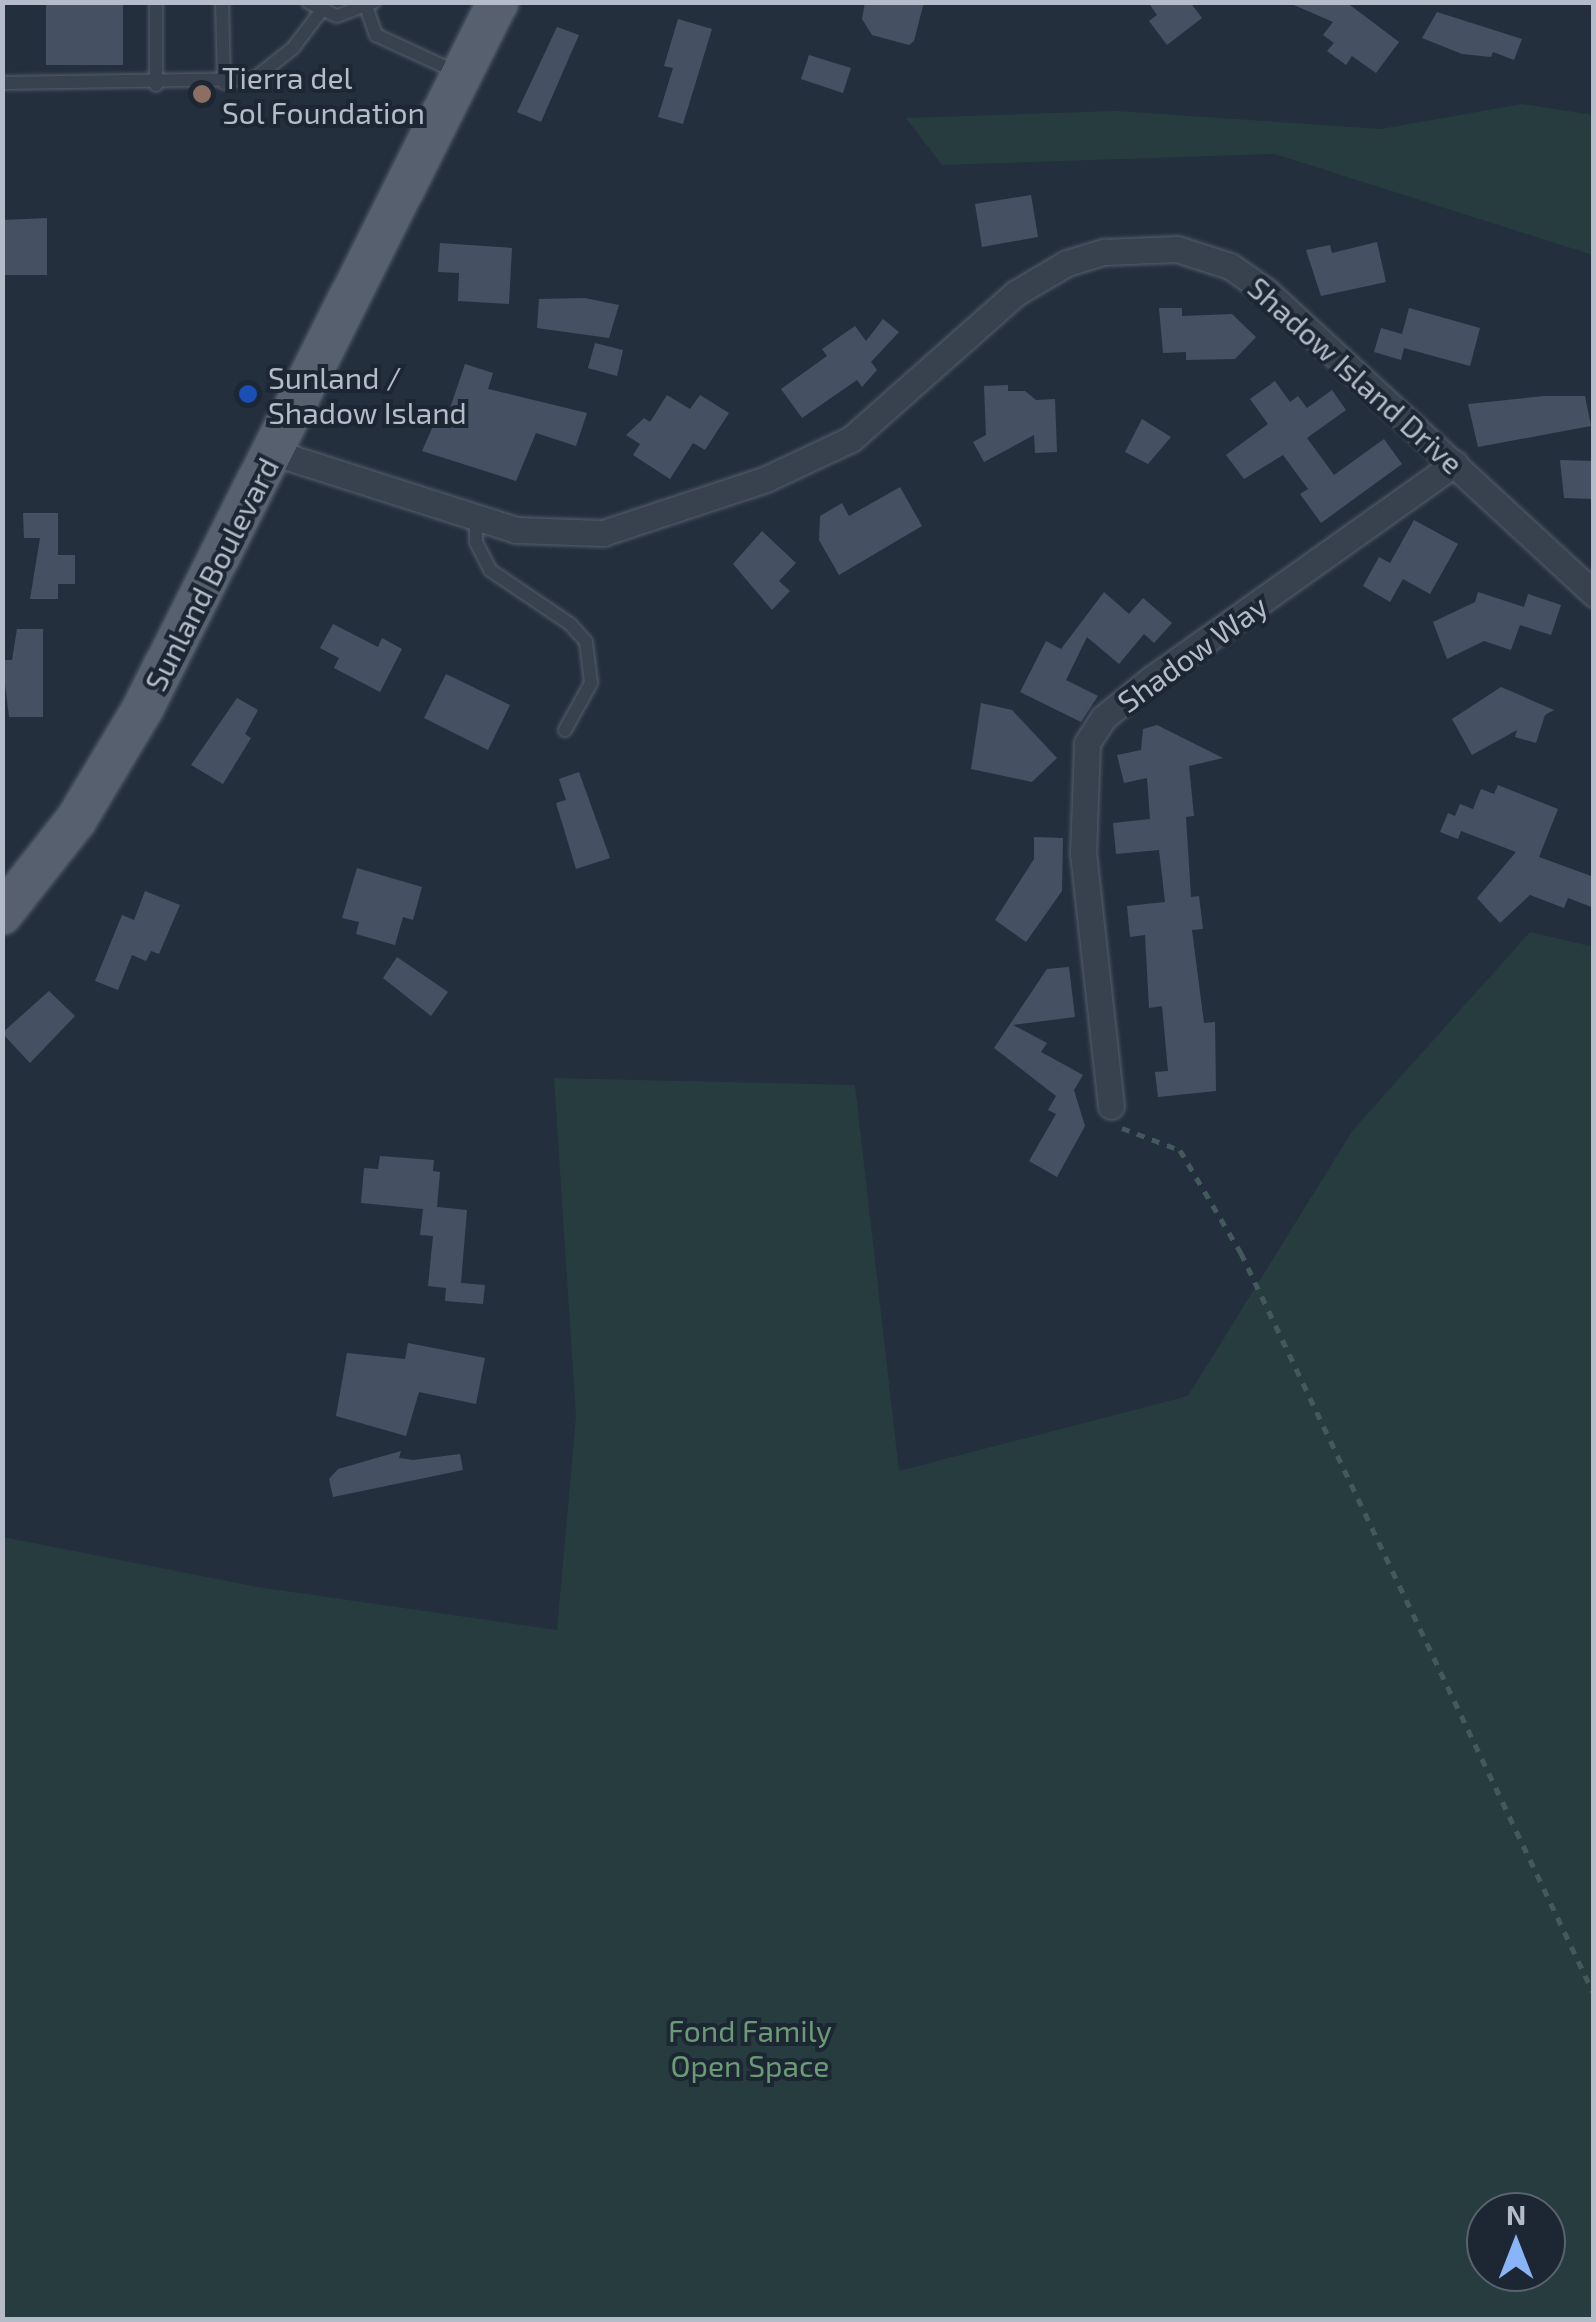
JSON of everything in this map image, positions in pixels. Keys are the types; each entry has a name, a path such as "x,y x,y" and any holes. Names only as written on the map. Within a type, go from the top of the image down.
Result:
{"main road":[{"name":"Sunland Boulevard","path":"2,914 76,820 143,708 498,2"}],"street":[{"name":"Shadow Island Drive","path":"272,452 476,518 562,536 603,534 766,478 851,439 890,411 1042,276 1104,252 1150,246 1230,266 1266,290 1594,594"},
{"name":"Shadow Way","path":"1111,1106 1083,854 1088,744 1103,718 1150,680 1455,463"}],"lane":[{"path":"156,2 156,85"},
{"path":"222,2 224,82"},
{"path":"308,2 321,12 352,15 371,6 376,35 463,75"},
{"path":"2,83 156,85 254,79 293,48 321,12"},
{"path":"476,518 476,542 490,570 570,624 586,642 591,683 565,730"}],"path":[{"path":"1111,1106 1125,1130 1180,1150 1241,1253 1594,1994"}],"green space":[{"path":"1522,104 1593,115 1593,255 1275,154 942,165 906,118 1116,111 1381,129"},
{"name":"Fond Family Open Space","path":"1530,932 1594,947 1593,2319 3,2319 3,1537 257,1587 557,1630 576,1417 554,1078 855,1085 899,1471 1188,1396 1353,1130"}],"building":[{"path":"46,2 123,2 123,65 46,65"},
{"path":"865,2 924,2 914,41 909,45 872,35 862,19"},
{"path":"1148,2 1190,2 1202,18 1167,45 1149,21 1157,15"},
{"path":"1287,2 1346,2 1399,42 1376,73 1352,56 1346,65 1327,51 1334,43 1323,35 1333,22"},
{"path":"1437,12 1522,39 1514,60 1493,52 1491,57 1462,54 1422,38"},
{"path":"678,19 712,29 683,124 658,117 673,68 664,66"},
{"path":"557,27 579,35 541,122 517,112"},
{"path":"809,55 851,68 843,93 801,79"},
{"path":"1031,195 1038,237 982,247 975,204"},
{"path":"47,218 47,275 2,275 2,220"},
{"path":"1377,242 1386,282 1321,296 1306,250 1330,245 1332,253"},
{"path":"440,243 512,248 509,304 458,301 459,273 438,272"},
{"path":"585,298 619,305 609,338 537,328 539,299"},
{"path":"1159,308 1182,308 1182,316 1232,314 1256,337 1235,359 1186,360 1186,352 1163,353"},
{"path":"1409,308 1480,328 1470,366 1404,348 1401,360 1374,352 1381,328 1402,334"},
{"path":"883,319 899,332 871,362 877,370 862,387 857,380 802,418 781,389 827,356 822,349 855,326 866,341"},
{"path":"595,343 623,350 617,376 588,368"},
{"path":"465,364 493,373 488,389 587,413 576,446 536,433 516,481 422,451 437,417 448,414"},
{"path":"1275,381 1290,402 1298,396 1307,408 1332,390 1346,410 1307,438 1334,475 1384,439 1402,464 1321,523 1300,494 1308,489 1283,455 1244,479 1226,455 1268,424 1250,399"},
{"path":"1008,385 1008,391 1025,391 1036,400 1055,399 1057,452 1035,453 1034,435 984,462 973,442 986,435 984,386"},
{"path":"667,395 690,409 700,395 729,413 705,450 693,443 670,479 633,455 640,444 626,435 644,418 650,422"},
{"path":"1585,396 1591,426 1478,447 1468,404"},
{"path":"1142,419 1171,437 1148,464 1125,452"},
{"path":"1560,460 1594,461 1594,499 1564,498"},
{"path":"900,487 922,526 839,575 819,540 820,516 842,503 849,516"},
{"path":"23,513 58,513 58,555 75,555 75,584 58,584 58,599 30,599 40,538 24,538"},
{"path":"1414,520 1458,544 1430,594 1403,579 1390,602 1363,586 1379,557 1390,563"},
{"path":"762,531 796,563 779,581 790,591 772,610 733,564"},
{"path":"1104,592 1129,614 1143,598 1172,623 1154,643 1144,634 1119,664 1087,637 1066,680 1098,696 1081,722 1020,692 1046,641 1061,649"},
{"path":"1478,592 1524,607 1528,594 1561,605 1551,635 1520,625 1511,650 1484,641 1447,659 1433,622 1475,602"},
{"path":"333,624 378,647 382,638 402,649 380,692 334,668 339,658 320,648"},
{"path":"17,629 43,629 43,717 9,717 2,660 12,660"},
{"path":"446,674 510,705 488,750 424,718"},
{"path":"1501,687 1554,710 1545,715 1536,743 1515,737 1517,730 1472,755 1452,719"},
{"path":"237,698 258,710 245,734 251,738 223,784 191,765"},
{"path":"981,703 1012,710 1057,758 1032,782 971,769"},
{"path":"1157,725 1223,758 1189,766 1194,816 1186,817 1191,897 1199,896 1203,929 1192,930 1204,1023 1215,1022 1216,1091 1158,1097 1155,1072 1168,1071 1162,1006 1149,1008 1145,935 1130,937 1127,906 1165,902 1159,850 1116,854 1113,823 1150,819 1147,778 1124,783 1117,755 1141,750 1143,729"},
{"path":"579,772 610,858 576,869 556,803 566,800 559,779"},
{"path":"1498,785 1558,809 1539,857 1594,877 1594,908 1568,898 1564,908 1530,895 1500,923 1477,898 1516,852 1461,831 1458,839 1440,832 1448,813 1455,816 1460,804 1473,809 1481,789 1494,794"},
{"path":"1034,837 1063,838 1062,891 1026,942 995,920 1034,859"},
{"path":"357,868 422,887 413,920 403,917 395,945 356,934 359,922 342,918"},
{"path":"145,891 180,905 159,954 151,951 146,961 132,955 118,990 95,981 122,915 134,920"},
{"path":"397,957 448,992 431,1016 383,978"},
{"path":"1069,967 1075,1017 1013,1025 1047,1043 1041,1052 1083,1075 1074,1090 1085,1126 1057,1177 1029,1161 1056,1114 1048,1110 1056,1096 994,1048 1047,969"},
{"path":"49,991 75,1016 30,1063 2,1033"},
{"path":"380,1156 434,1160 433,1171 440,1172 437,1207 467,1210 461,1283 485,1285 483,1304 445,1301 446,1288 428,1286 433,1236 420,1235 423,1209 361,1203 364,1168 378,1169"},
{"path":"408,1343 485,1358 476,1404 419,1392 406,1436 336,1416 347,1353 405,1359"},
{"path":"401,1451 399,1458 413,1460 460,1454 463,1470 333,1497 329,1479 338,1469"}],"place":[{"name":"Tierra del Sol Foundation","path":"202,94"},
{"name":"Sunland / Shadow Island","path":"248,394"}]}
